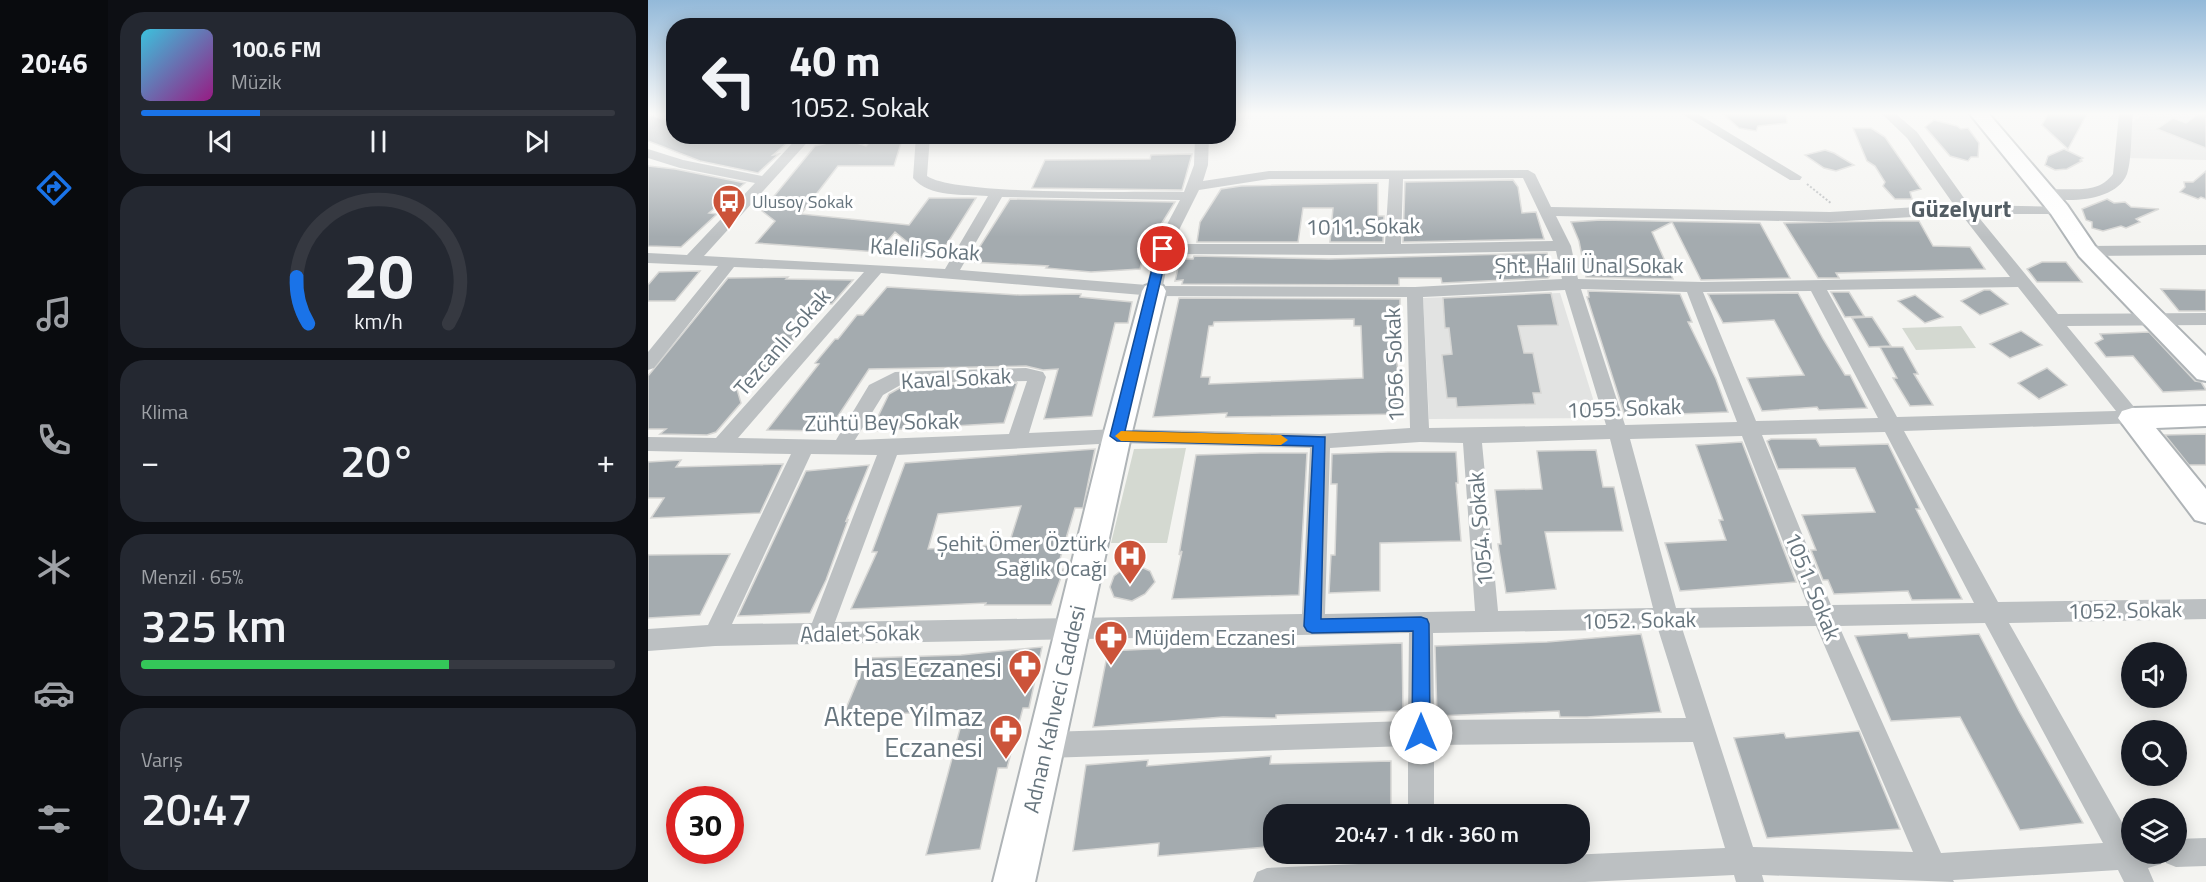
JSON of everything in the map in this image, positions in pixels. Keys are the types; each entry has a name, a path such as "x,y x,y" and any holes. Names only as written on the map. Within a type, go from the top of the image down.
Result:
{"street":[{"path":"654,155 680,164 768,182"},
{"path":"692,259 768,182 791,155"},
{"path":"921,155 920,178 933,186 997,193 1191,191 1269,175 1528,174 1563,246 1571,284 1618,432 1668,619 1747,872"},
{"path":"1154,291 1163,249 1202,167 1203,155"},
{"path":"1758,155 1795,177"},
{"path":"1927,155 1966,209 2206,511"},
{"path":"2014,155 2053,202 2087,251 2206,372"},
{"path":"1546,211 1847,216 2053,202 2097,191 2116,182 2120,174 2122,155"},
{"path":"1393,248 1396,175"},
{"path":"950,274 997,193"},
{"name":"1011. Sokak","path":"1163,249 1335,250 1563,246"},
{"path":"2087,251 2206,250"},
{"name":"Kaleli Sokak","path":"648,258 877,268 1154,291"},
{"path":"648,364 730,261"},
{"name":"Tezcanlı Sokak","path":"721,445 877,268"},
{"name":"Şht. Halil Ünal Sokak","path":"1154,291 1415,292 1571,284 1693,287 2024,282"},
{"path":"1816,285 1892,424 1990,613 2121,849"},
{"name":"1051. Sokak","path":"1693,287 1751,428 1824,617 1937,874"},
{"name":"Adnan Kahveci Caddesi","path":"1014,882 1117,436 1154,291"},
{"name":"1056. Sokak","path":"1415,292 1420,435"},
{"path":"2055,320 2206,319"},
{"name":"Kaval Sokak","path":"840,449 876,390 900,377 1026,374 1037,377 1016,443"},
{"path":"2132,418 2206,417"},
{"name":"1055. Sokak","path":"1117,436 1320,441 1420,435 1472,436 2132,418"},
{"name":"Zühtü Bey Sokak","path":"648,444 840,449 1016,443 1117,436"},
{"name":"1054. Sokak","path":"1472,436 1487,622"},
{"path":"1312,626 1320,441"},
{"path":"715,635 804,447"},
{"path":"819,634 891,448"},
{"name":"1052. Sokak","path":"1072,630 2206,609"},
{"path":"1420,804 1421,624"},
{"name":"Adalet Sokak","path":"648,641 715,635 1072,630"},
{"path":"1046,745 1421,733 1702,730"},
{"path":"2187,853 2206,852"},
{"path":"1267,882 1421,870 1937,874 2121,854"},
{"path":"2130,864 2140,882"}],"path":[{"path":"1795,177 1847,216"}],"shaded area":[{"path":"2127,155 2206,155 2206,160 2127,158"},
{"path":"1560,293 1599,418 1429,419 1423,298"},
{"path":"1961,326 1976,348 1916,350 1902,328"},
{"path":"1186,448 1167,543 1111,543 1134,449"}],"building":[{"path":"685,155 778,155 758,173 700,161"},
{"path":"808,155 897,155 894,166 838,166 801,214 909,225 929,198 976,198 938,258 902,256 911,245 895,232 878,252 756,243 775,221 762,211"},
{"path":"1151,155 1192,155 1182,190 1032,188 1045,160 1150,159"},
{"path":"1805,155 1838,155 1854,165 1836,171 1824,168"},
{"path":"1865,155 1898,155 1921,189 1910,192 1912,199 1895,199 1883,186 1885,182 1875,166 1867,161"},
{"path":"1978,155 1971,157 1968,161 1950,156"},
{"path":"2077,155 2083,158 2080,160 2082,161 2067,169 2055,170 2045,165 2048,156"},
{"path":"648,166 745,183 709,213 717,214 681,247 648,246"},
{"path":"2206,171 2206,199 2201,197 2198,199 2180,192 2185,187 2184,182 2193,182"},
{"path":"1513,180 1518,187 1522,213 1536,212 1544,239 1403,242 1405,182"},
{"path":"1378,183 1378,216 1384,216 1383,242 1330,242 1333,208 1303,208 1298,242 1197,242 1200,222 1221,189 1241,186"},
{"path":"1010,199 1175,202 1157,231 1150,231 1140,269 1091,272 1046,268 1048,266 970,262"},
{"path":"2107,199 2114,203 2125,202 2131,207 2159,209 2136,219 2140,222 2126,228 2121,226 2103,231 2092,228 2092,222 2086,220 2082,209"},
{"path":"1601,220 1760,223 1790,278 1701,280 1672,222 1652,232 1673,279 1586,277 1579,241 1571,222"},
{"path":"1919,221 1933,246 1970,247 1985,269 1836,273 1839,278 1818,278 1784,223"},
{"path":"1547,253 1550,275 1548,278 1442,283 1441,278 1399,278 1399,285 1182,284 1183,280 1175,281 1180,259 1193,259 1194,256 1329,259"},
{"path":"2042,262 2066,262 2082,282 2037,282 2027,269"},
{"path":"700,271 675,301 648,301 648,285 659,272"},
{"path":"788,277 786,279 853,280 832,304 822,304 757,386 736,386 741,403 716,432 707,435 660,434 666,429 648,429 648,376 728,278"},
{"path":"887,287 1020,295 1081,294 1080,297 1132,302 1128,323 1115,323 1092,416 1044,419 1058,369 1043,370 1026,366 869,369 828,431 767,430 819,364 815,363 835,339 838,339 857,315 863,315"},
{"path":"2161,289 2206,290 2206,311 2179,311"},
{"path":"1984,290 1990,290 2008,304 1980,315 1961,301"},
{"path":"1588,291 1680,294 1692,322 1688,322 1716,379 1728,412 1625,416 1587,297 1589,297"},
{"path":"1831,292 1849,292 1864,316 1845,317"},
{"path":"1551,293 1558,325 1518,326 1524,353 1533,353 1541,393 1533,393 1535,404 1457,407 1456,398 1447,398 1442,355 1452,354 1449,328 1445,328 1443,298"},
{"path":"1798,293 1845,375 1850,375 1867,408 1819,410 1817,407 1762,411 1747,378 1804,375 1774,320 1723,323 1708,294"},
{"path":"1915,295 1943,317 1925,323 1898,301"},
{"path":"1179,298 1400,299 1400,325 1394,325 1401,414 1226,417 1227,413 1153,417","holes":["1354,319 1354,326 1361,326 1363,378 1209,384 1210,377 1201,377 1209,326 1213,326 1214,322"]},
{"path":"1872,317 1891,346 1869,347 1852,318"},
{"path":"2021,331 2042,345 2010,358 1990,344"},
{"path":"2149,332 2195,381 2201,382 2206,390 2163,392 2133,356 2106,357 2095,343 2103,339 2100,334"},
{"path":"1880,347 1903,347 1918,374 1914,374 1933,405 1910,406 1893,378 1897,378"},
{"path":"2047,368 2067,385 2039,399 2018,383"},
{"path":"1017,383 1004,423 871,431 889,394 905,385"},
{"path":"2206,434 2206,465 2189,465 2165,435"},
{"path":"1771,439 1816,439 1820,446 1888,444 1920,509 1916,509 1962,599 1912,600 1908,591 1834,594 1828,580 1823,580 1811,550 1816,550 1802,515 1875,512 1855,468 1778,469 1767,441"},
{"path":"1742,442 1796,582 1680,591 1665,543 1726,540 1719,520 1723,520 1696,445"},
{"path":"1095,449 1083,508 1075,508 1057,569 1064,569 1051,605 985,605 986,603 851,609 877,552 872,552 905,463","holes":["1021,506 1009,544 928,549 938,514"]},
{"path":"1596,450 1603,487 1614,487 1623,531 1545,532 1556,589 1506,593 1498,544 1501,544 1495,490 1542,489 1537,451"},
{"path":"1456,452 1461,541 1380,543 1380,591 1329,593 1331,555 1335,555 1337,484 1331,484 1332,454"},
{"path":"1307,453 1299,595 1172,599 1182,551 1179,555 1196,455"},
{"path":"681,460 676,467 783,464 760,513 651,518 664,498 648,498 648,462"},
{"path":"869,465 846,521 848,520 826,580 810,613 738,616 806,471"},
{"path":"730,554 700,615 648,618 648,555"},
{"name":"Şehit Ömer Öztürk Sağlık Ocağı","path":"1139,566 1150,571 1155,582 1145,594 1132,601 1114,597 1110,587 1114,576 1126,567"},
{"path":"1907,633 1909,638 1979,634 2019,711 2083,823 2020,830 1960,717 1891,721 1855,636"},
{"path":"1641,634 1661,712 1587,717 1560,717 1559,711 1437,716 1435,646 1547,642"},
{"path":"1402,643 1403,711 1276,715 1276,718 1223,717 1093,727 1108,651 1231,645 1280,647"},
{"path":"1042,647 1029,708 1023,708 1007,768 998,768 980,849 926,855 964,714 956,715 957,711 843,716 867,658 961,655"},
{"path":"1859,731 1900,829 1767,838 1734,738 1784,733 1786,738"},
{"path":"1271,756 1270,764 1391,761 1391,804 1263,804 1263,847 1158,856 1159,843 1073,851 1086,765 1148,760 1147,766"}],"slow traffic":[{"path":"1121,436 1281,440"}],"place":[{"name":"Ulusoy Sokak","path":"729,230"},
{"name":"Şehit Ömer Öztürk Sağlık Ocağı","path":"1130,585"},
{"name":"Müjdem Eczanesi","path":"1111,666"},
{"name":"Has Eczanesi","path":"1025,695"},
{"name":"Aktepe Yılmaz Eczanesi","path":"1006,760"}],"district":[{"name":"Güzelyurt","path":"1961,208"}],"route":[{"path":"1163,249 1117,436 1320,441 1312,626 1421,624 1421,733"}]}
